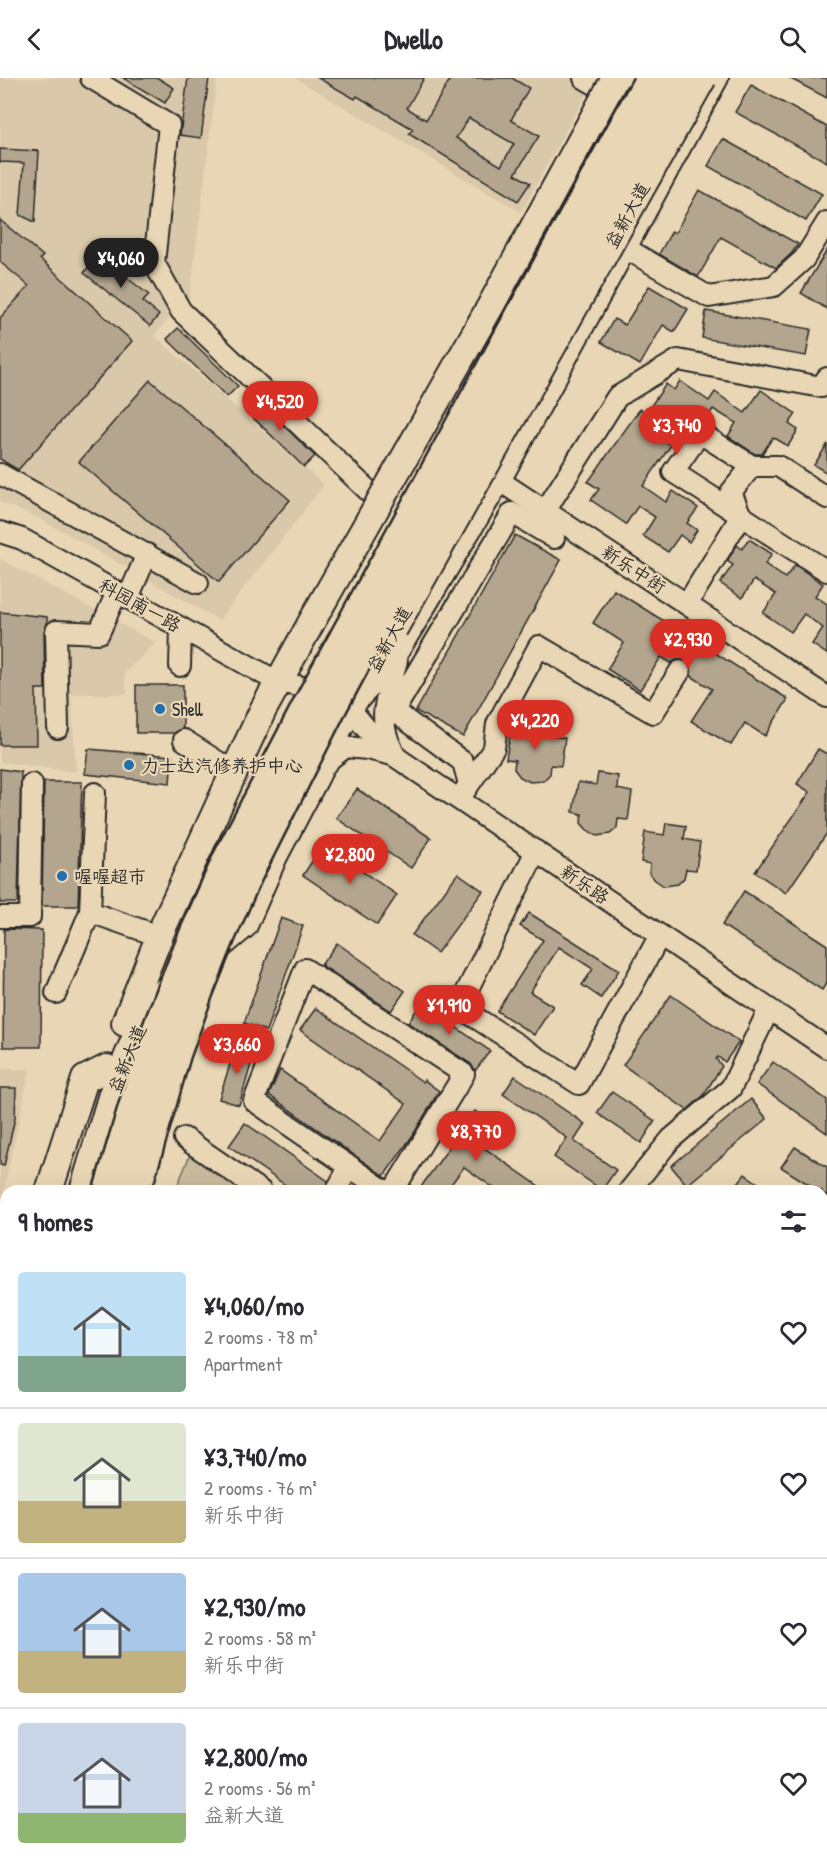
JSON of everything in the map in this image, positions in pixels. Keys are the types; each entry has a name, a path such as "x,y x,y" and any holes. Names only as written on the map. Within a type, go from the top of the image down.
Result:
{"highway":[{"path":"110,1185 155,1035 193,937 228,858 316,689 650,78"},
{"path":"138,1185 176,1054 221,934 248,874 330,711 408,565 676,78"}],"main road":[{"name":"益新大道","path":"69,1185 159,936 263,710 490,307 615,78"},
{"name":"益新大道","path":"84,1185 106,1084 149,1005 244,925 274,856 341,724 397,639 703,78"},
{"path":"263,710 246,778 246,787 255,797 270,800 283,796 305,775 341,724"},
{"path":"51,1185 85,1079 106,1084"}],"street":[{"path":"91,78 169,125 154,263 181,310 379,501"},
{"path":"584,78 645,113"},
{"path":"341,724 337,707 342,680 353,646 664,78"},
{"path":"396,756 385,735 383,713 397,639 500,482 718,78"},
{"path":"584,224 709,297 774,286 804,259 827,222"},
{"path":"545,511 617,397 678,360 821,387 827,378"},
{"path":"827,498 778,466 752,466 700,433 673,472 827,572"},
{"path":"741,516 731,492 752,466"},
{"path":"0,474 198,583"},
{"name":"新乐中街","path":"500,482 827,697"},
{"path":"464,792 463,762 394,711 512,513 554,538"},
{"path":"687,604 741,516"},
{"name":"科园南一路","path":"0,532 22,539 278,682 308,688 331,676 353,646"},
{"path":"58,728 56,632 99,633 147,554"},
{"path":"699,642 712,621"},
{"path":"180,666 181,628"},
{"path":"464,792 494,748 497,724 539,646 653,713 680,671"},
{"name":"新乐路","path":"341,724 464,792 536,851 827,1048"},
{"path":"184,740 234,772"},
{"path":"316,776 331,758 346,747 396,756"},
{"path":"0,917 30,917 32,784"},
{"path":"56,993 90,912 95,793"},
{"path":"536,851 459,1008 579,1084 660,935"},
{"path":"90,912 159,936"},
{"path":"377,1185 254,1101 305,969 464,1074 397,1185"},
{"path":"634,1185 671,1139 731,1088 769,1009"},
{"path":"184,1138 252,1185"},
{"path":"339,1185 350,1166"}],"shaded area":[{"path":"0,78 217,78 190,296 154,335 324,485 219,620 64,532 32,515 0,502"},
{"path":"295,78 595,78 521,212"},
{"path":"0,559 156,643 124,673 127,694 71,694 76,772 0,762"},
{"path":"0,1069 30,1069 5,1185 0,1185"},
{"path":"190,1155 232,1185 178,1185"}],"building":[{"path":"123,78 158,78 174,88 165,103"},
{"path":"188,78 209,78 201,138 180,135"},
{"path":"318,78 424,78 407,108 426,120 451,78 512,78 529,88 511,120 539,136 515,174 530,183 518,201 409,134 413,129 357,96 355,99","holes":["469,118 514,144 501,166 456,138"]},
{"path":"789,78 827,78 827,98"},
{"path":"751,85 827,127 827,162 735,112"},
{"path":"723,139 822,194 806,221 708,166"},
{"path":"0,149 39,151 35,222 20,215 24,163 0,162"},
{"path":"699,190 798,244 776,268 721,237 698,277 659,254 672,231 675,233"},
{"path":"0,220 43,256 40,259 132,341 18,470 0,459 0,318 29,286 0,262"},
{"path":"827,250 827,309 801,293"},
{"path":"98,255 149,295 143,302 159,315 150,326 84,273"},
{"path":"649,286 688,309 674,332 663,325 640,365 601,342 614,319 625,325"},
{"path":"706,311 811,329 806,356 702,338"},
{"path":"178,328 238,386 227,397 167,339"},
{"path":"150,380 290,500 219,582 79,462"},
{"path":"680,381 709,401 715,392 745,413 761,390 796,414 789,424 798,430 788,446 773,437 762,454 755,454 728,436 736,423 713,409 705,422 684,410 677,421 672,417 658,437 671,445 643,486 666,502 673,491 698,508 687,523 697,530 689,542 680,535 668,552 643,536 655,517 638,506 626,524 591,500 599,489 588,482 640,409 646,413 666,384 674,390"},
{"path":"255,398 315,456 304,467 244,409"},
{"path":"827,445 827,473 814,465"},
{"path":"515,535 561,560 463,737 416,711"},
{"path":"749,539 772,554 765,564 785,578 795,565 823,584 815,596 827,604 827,654 812,644 823,628 804,614 791,632 763,613 776,594 754,580 742,598 720,583 733,565 727,561 737,545 742,549"},
{"path":"614,590 688,636 688,647 692,652 699,654 709,649 788,699 765,736 745,723 731,745 691,721 712,689 691,676 691,666 686,661 680,659 671,663 661,657 640,690 607,669 624,643 593,623"},
{"path":"0,612 47,617 44,631 45,689 36,689 37,745 0,745"},
{"name":"Shell","path":"136,685 183,685 183,728 175,733 136,733"},
{"path":"531,719 552,723 550,736 565,738 561,766 551,765 550,774 543,781 530,782 520,777 514,769 515,760 506,759 511,729 529,731"},
{"name":"力士达汽修养护中心","path":"88,749 172,756 170,783 85,774"},
{"path":"818,749 827,754 827,833 786,893 755,872 810,792 797,784"},
{"path":"0,769 21,772 18,903 0,903"},
{"path":"598,773 618,776 617,789 632,792 628,820 618,819 617,828 610,834 597,836 581,823 582,814 573,812 578,782 596,785"},
{"path":"44,782 82,782 78,906 42,906"},
{"path":"357,789 431,838 411,868 336,818"},
{"path":"666,823 686,826 684,839 700,842 696,870 686,869 684,878 678,884 664,886 649,873 650,864 641,862 645,832 664,835"},
{"path":"323,845 397,895 377,925 303,875"},
{"path":"458,873 483,891 437,953 412,935"},
{"path":"744,891 827,945 827,982 822,990 722,925"},
{"path":"529,913 619,970 601,998 582,985 593,969 559,947 530,992 553,1006 534,1035 497,1011 543,940 520,926"},
{"path":"281,918 303,926 266,1031 244,1023"},
{"path":"4,929 42,930 41,1047 3,1047"},
{"path":"337,943 405,991 391,1011 321,965"},
{"path":"671,995 739,1042 725,1062 718,1057 716,1059 722,1066 703,1096 687,1110 623,1065"},
{"path":"421,1003 490,1051 475,1071 471,1064 408,1023"},
{"path":"316,1008 439,1091 413,1135 384,1176 269,1095 280,1070 380,1141 406,1104 300,1030"},
{"path":"236,1045 255,1051 239,1105 219,1099"},
{"path":"773,1062 827,1100 827,1133 757,1084"},
{"path":"515,1076 585,1124 574,1141 616,1170 606,1185 595,1185 554,1157 567,1138 503,1094"},
{"path":"0,1088 16,1088 15,1118 4,1166 0,1165"},
{"path":"612,1092 655,1121 641,1143 597,1113"},
{"path":"751,1099 767,1119 687,1185 671,1166"},
{"path":"475,1111 494,1125 480,1145 537,1185 490,1185 464,1167 450,1185 422,1185"},
{"path":"245,1123 328,1181 326,1185 285,1185 229,1146"},
{"path":"795,1147 827,1167 827,1185 810,1185 781,1167"},
{"path":"745,1174 761,1185 737,1185"}],"tunnel":[{"path":"680,671 699,642"}],"place":[{"name":"Shell","path":"160,709"},
{"name":"力士达汽修养护中心","path":"129,765"},
{"name":"喔喔超市","path":"62,876"}]}
